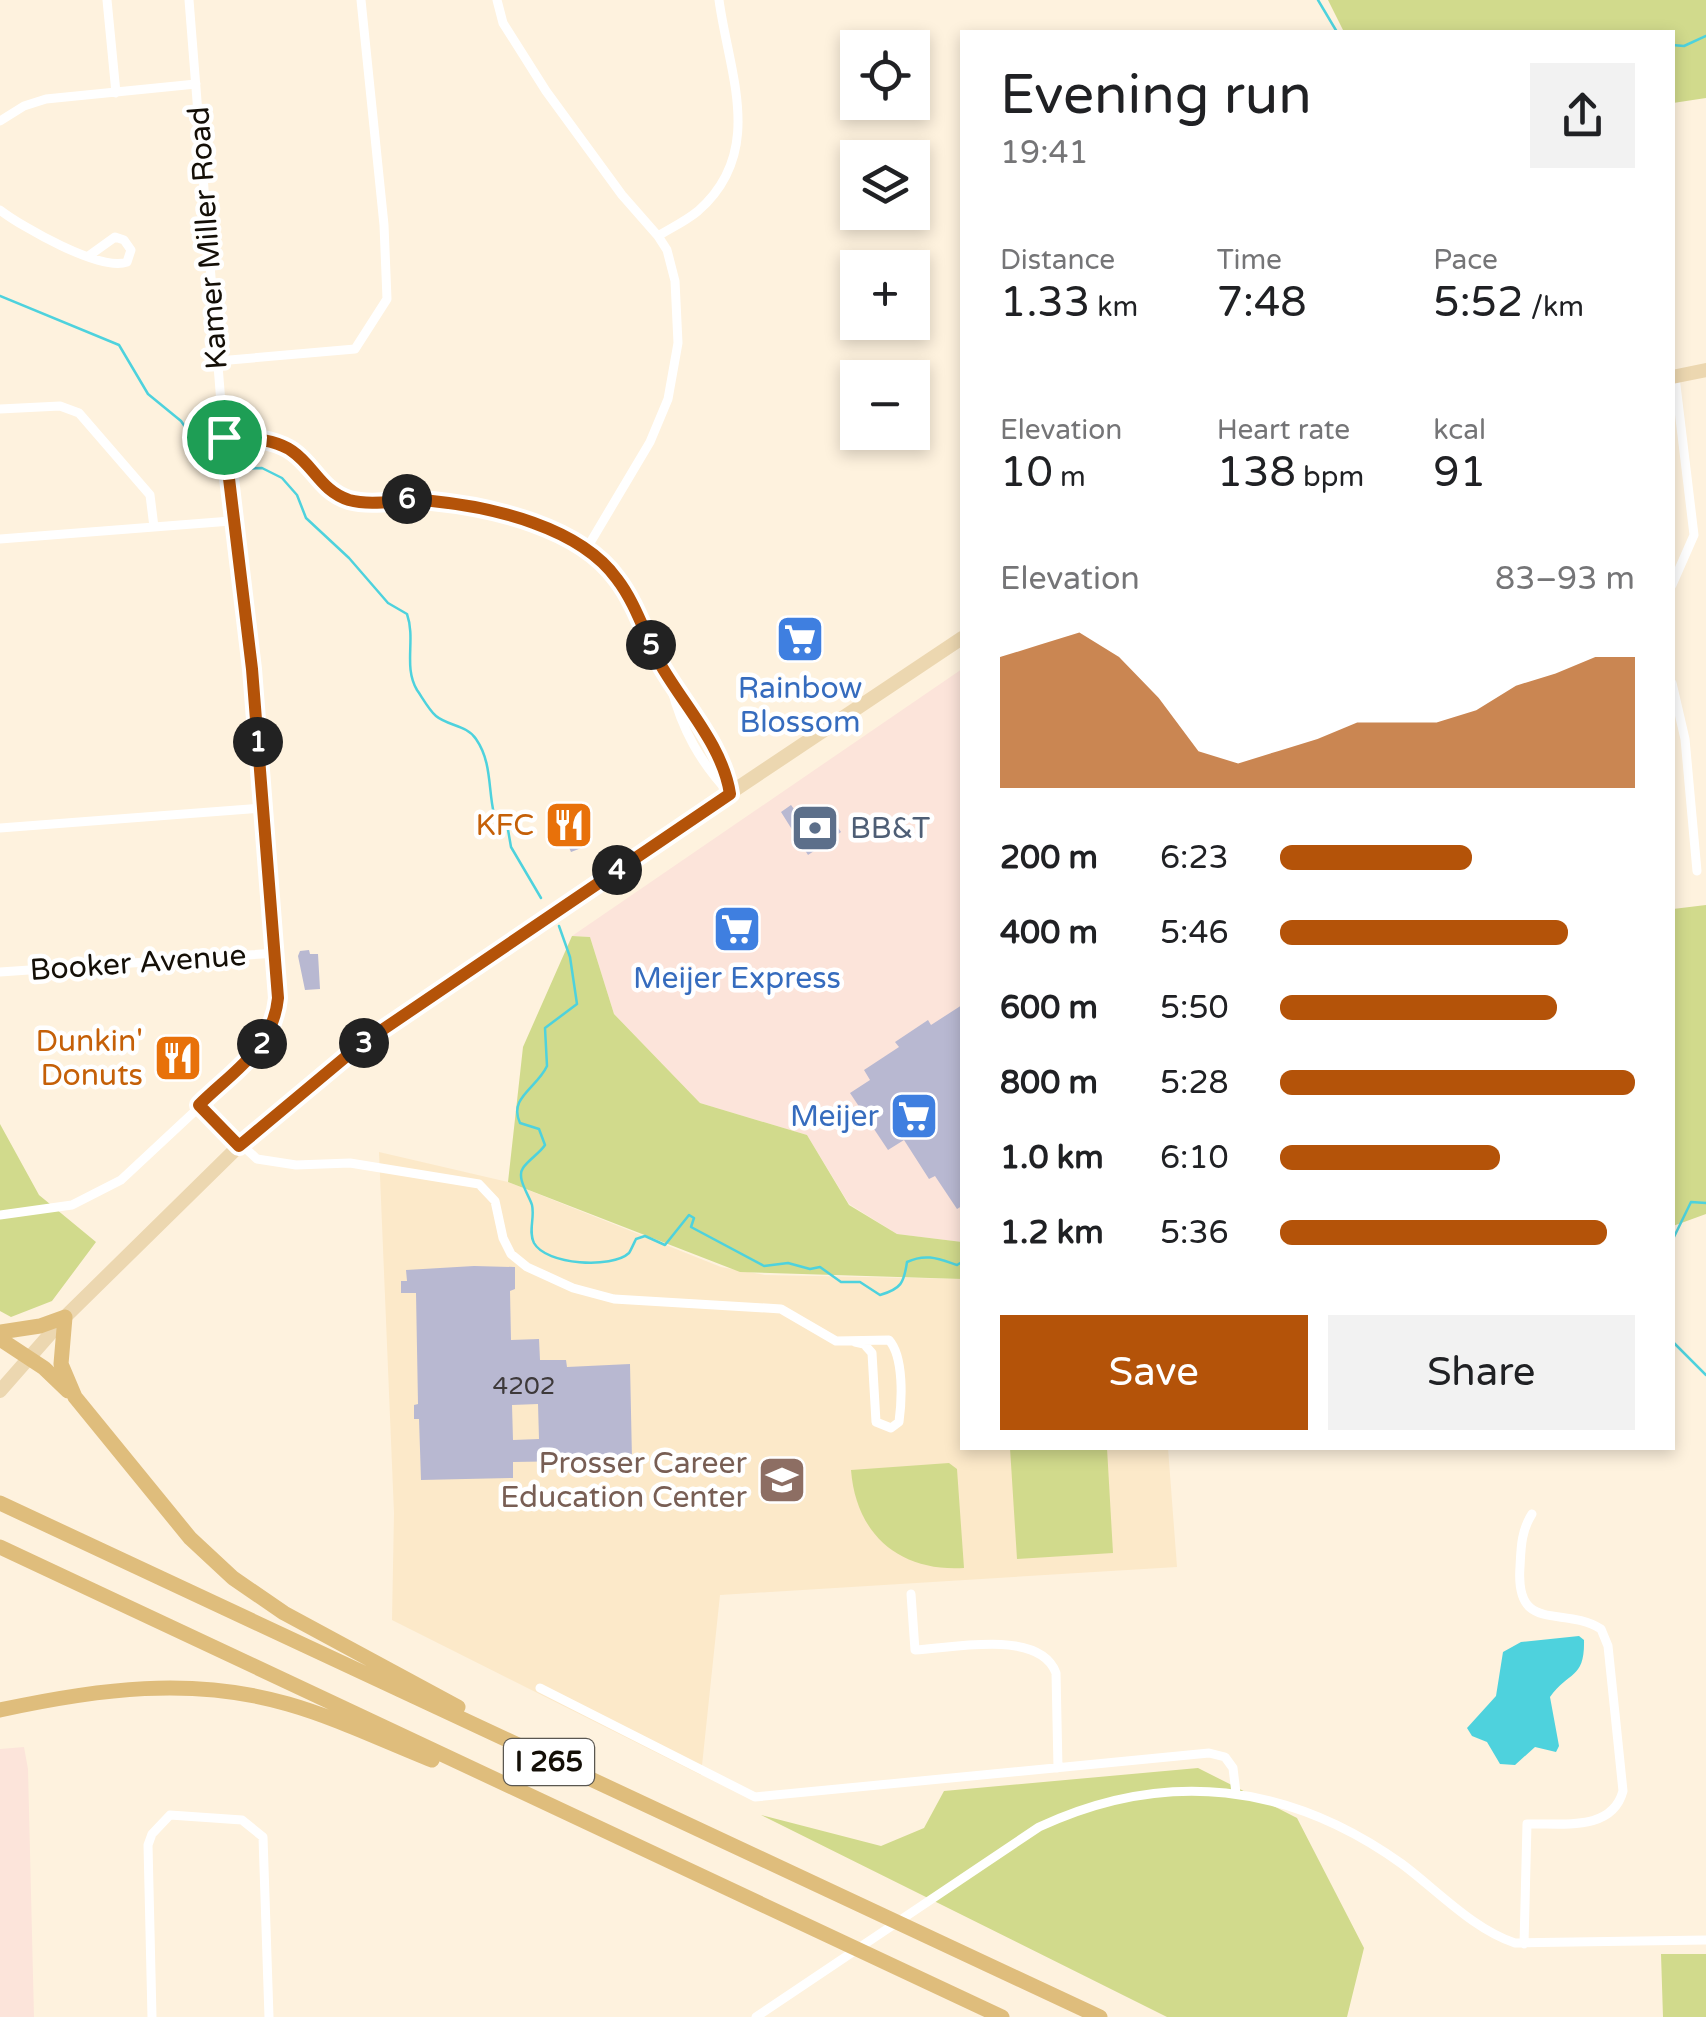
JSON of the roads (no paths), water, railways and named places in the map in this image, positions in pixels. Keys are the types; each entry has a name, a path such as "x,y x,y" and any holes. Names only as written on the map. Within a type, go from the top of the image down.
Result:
{"highway":[{"path":"0,1336 65,1317 61,1364 75,1397"},
{"path":"0,1336 75,1397 190,1538 258,1596 357,1654 658,1812"},
{"name":"I 265","path":"0,1503 1100,2017"},
{"name":"I 265","path":"0,1547 1002,2017"},
{"path":"0,1710 139,1687 200,1687 262,1696 323,1715 549,1805"}],"main road":[{"path":"1675,377 1706,370"},
{"path":"0,1390 65,1317 239,1146 360,1045 960,639"}],"street":[{"path":"107,0 116,92"},
{"name":"Kamer Miller Road","path":"0,1215 72,1205 106,1190 135,1169 253,1057 270,1031 278,998 252,669 231,521 189,0"},
{"path":"218,361 356,349 387,299 384,225 361,0"},
{"path":"497,0 503,23 577,134 667,250 675,281 679,330 675,374 650,442 587,548"},
{"path":"658,236 698,210 732,164 735,153 738,89 719,0"},
{"path":"0,103 4,118 46,99 196,84"},
{"path":"0,210 28,229 90,255"},
{"path":"1675,385 1694,536 1675,579"},
{"path":"0,409 60,406 79,413 150,495 154,527"},
{"path":"224,437 258,439 290,449 328,491 360,503 409,498 484,506 587,548 620,582 667,675 726,766 730,794"},
{"path":"0,538 231,521"},
{"path":"667,675 682,729 712,776 730,794"},
{"path":"1675,696 1685,738 1696,871"},
{"path":"0,828 262,808"},
{"name":"Booker Avenue","path":"0,972 277,953"},
{"path":"199,1105 256,1159 282,1164 350,1163 470,1180 485,1188 495,1201 512,1254 527,1267 573,1288 629,1300 782,1309 836,1341 884,1339 896,1349 900,1416 890,1428 876,1422 872,1353 864,1344 855,1342"},
{"path":"1524,1944 1527,1824 1593,1822 1616,1810 1624,1790 1608,1646 1601,1629 1580,1620 1547,1618 1522,1599 1518,1586 1522,1538 1532,1514"},
{"path":"911,1594 915,1650 1030,1646 1052,1663 1056,1673 1058,1768"},
{"path":"540,1688 755,1797 1208,1753 1225,1757 1233,1768 1236,1793"},
{"path":"756,2017 833,1969 1019,1838 1081,1809 1146,1793 1236,1793 1280,1802 1341,1826 1378,1847 1488,1930 1524,1944 1706,1940"},
{"path":"152,2017 148,1845 152,1834 170,1815 242,1820 263,1837 269,2017"}],"water":[{"path":"1579,1636 1584,1640 1582,1662 1550,1697 1559,1746 1556,1752 1535,1747 1515,1765 1500,1764 1487,1742 1472,1736 1467,1728 1496,1696 1503,1652 1521,1642"}],"waterway":[{"path":"1318,0 1336,30"},
{"path":"1675,45 1684,46 1706,36"},
{"path":"0,296 119,345 148,394 181,421 214,468"},
{"path":"239,469 262,468 282,478 297,495 306,518 349,558 388,603 407,614 411,672 417,690 436,716 476,739 487,766 494,814 507,824 511,847 541,898"},
{"path":"559,926 570,957 577,1004 545,1028 547,1066 521,1100 517,1114 520,1123 539,1129 545,1145 521,1172 532,1205 532,1238 541,1250 565,1260 609,1261 629,1253 636,1239 645,1236 665,1245 689,1215 694,1218 691,1227 764,1266 788,1263 810,1269 820,1267 841,1282 860,1282 880,1295 900,1284 907,1262 914,1259 926,1257 960,1263"},
{"path":"1675,1235 1691,1202 1706,1203"},
{"path":"1675,1344 1706,1375"}],"place":[{"name":"Rainbow Blossom","path":"800,639"},
{"name":"KFC","path":"569,825"},
{"name":"BB&T","path":"815,828"},
{"name":"Meijer Express","path":"737,929"},
{"name":"Dunkin' Donuts","path":"178,1058"},
{"name":"Meijer","path":"914,1116"},
{"name":"Prosser Career Education Center","path":"782,1480"}]}
